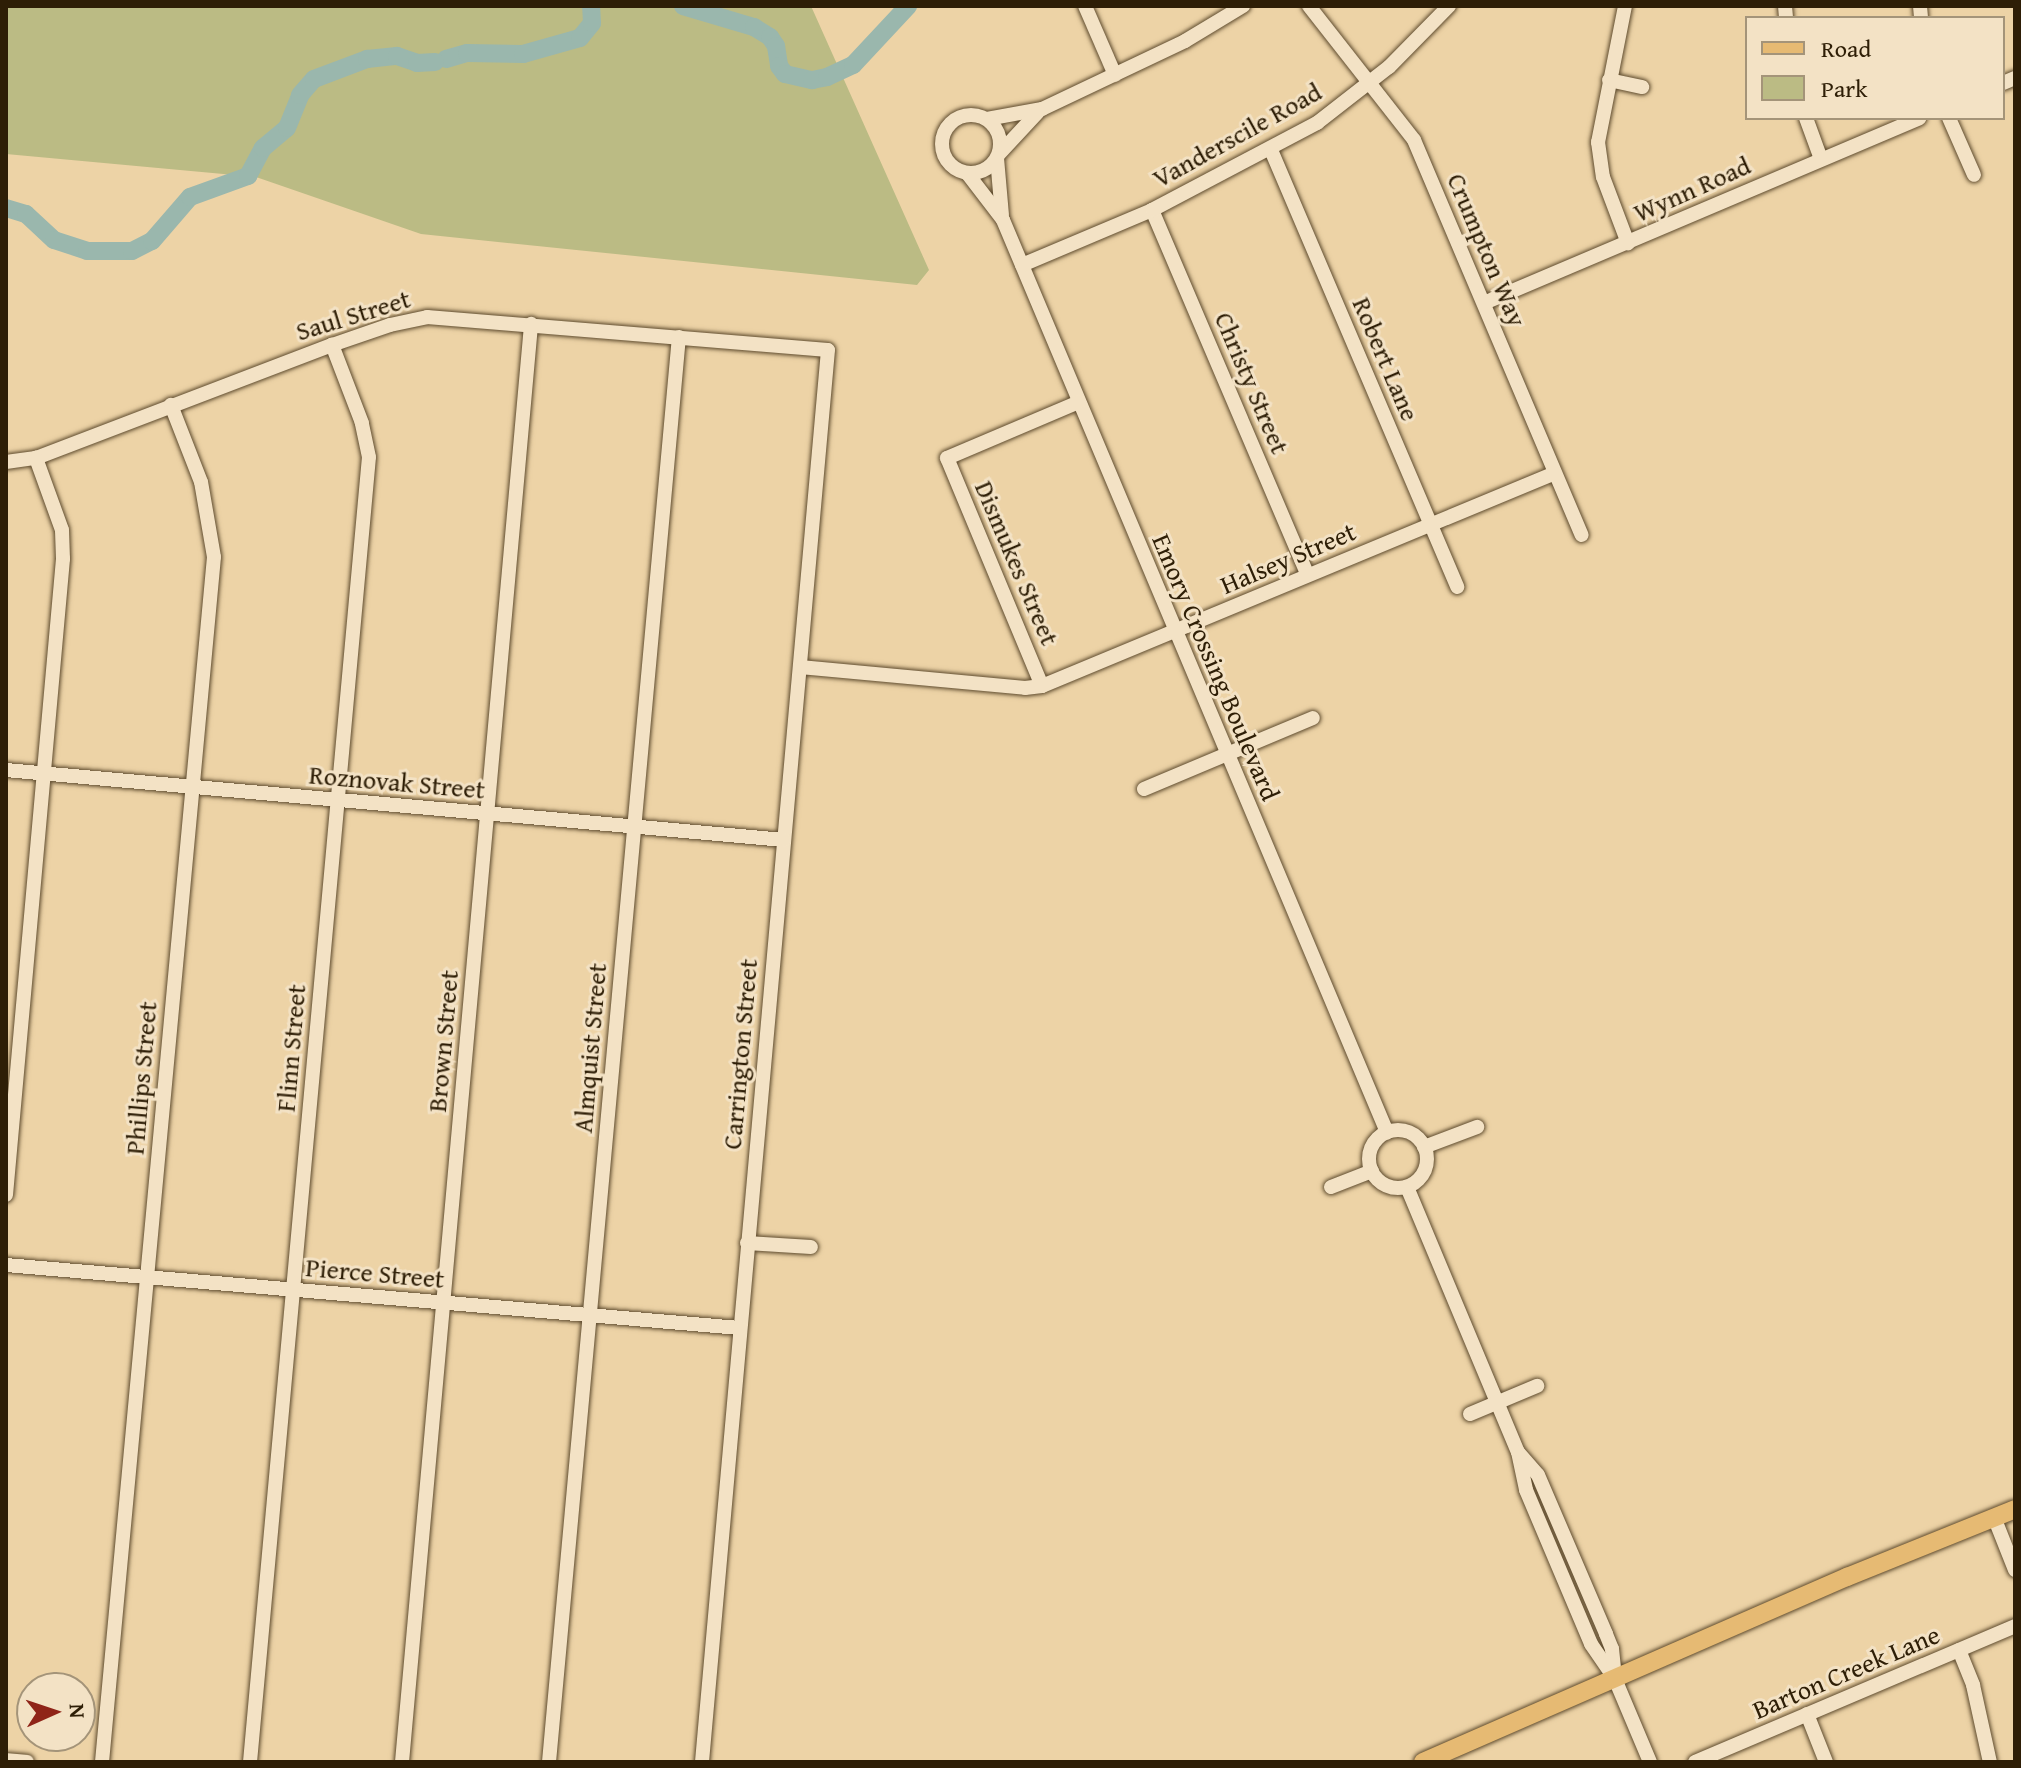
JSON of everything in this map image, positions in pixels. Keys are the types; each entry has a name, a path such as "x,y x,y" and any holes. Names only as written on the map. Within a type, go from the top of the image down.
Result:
{"main road":[{"path":"1423,1762 1847,1577 2015,1509"}],"street":[{"path":"1085,6 1115,75"},
{"path":"1003,220 967,173 947,161 943,150 945,132 963,116 987,119 1042,109 1185,41 1243,6"},
{"name":"Crumpton Way","path":"1309,6 1414,140 1582,535"},
{"name":"Vanderscile Road","path":"1022,265 1152,210 1271,150 1317,123 1370,82 1449,6"},
{"path":"1625,6 1599,126 1599,158 1628,243"},
{"path":"1609,80 1642,87"},
{"path":"967,173 985,170 1042,109"},
{"path":"987,119 1000,137 998,156 1003,220"},
{"path":"1807,120 1821,159"},
{"name":"Wynn Road","path":"1484,303 1914,120"},
{"path":"1950,120 1974,175"},
{"name":"Robert Lane","path":"1271,150 1457,587"},
{"name":"Christy Street","path":"1152,210 1308,575"},
{"name":"Emory Crossing Boulevard","path":"1003,220 1387,1132"},
{"name":"Saul Street","path":"6,462 36,458 332,345 390,325 427,317 828,350"},
{"name":"Brown Street","path":"402,1762 531,324"},
{"name":"Almquist Street","path":"549,1762 679,337"},
{"name":"Flinn Street","path":"250,1762 369,457 362,423 332,345"},
{"name":"Carrington Street","path":"702,1762 828,350"},
{"name":"Dismukes Street","path":"1042,686 947,458 1079,402"},
{"name":"Phillips Street","path":"102,1762 214,557 201,482 171,405"},
{"path":"6,1195 63,559 62,530 36,458"},
{"name":"Halsey Street","path":"800,667 1025,688 1042,686 1555,473"},
{"path":"1144,789 1313,718"},
{"name":"Roznovak Street","path":"6,770 634,829 784,840"},
{"path":"1424,1147 1477,1127"},
{"path":"1406,1131 1424,1147 1426,1168 1422,1176 1407,1187 1388,1186 1372,1171 1370,1154 1373,1145 1387,1132 1406,1131"},
{"path":"1331,1187 1372,1171"},
{"path":"1407,1187 1498,1402 1518,1452 1526,1490 1591,1644 1615,1679 1650,1762"},
{"path":"747,1243 811,1247"},
{"name":"Pierce Street","path":"6,1265 740,1328"},
{"path":"1470,1414 1537,1386"},
{"path":"1994,1517 2015,1570"},
{"name":"Barton Creek Lane","path":"1695,1762 2015,1626"},
{"path":"1959,1650 1974,1688 1990,1762"},
{"path":"1807,1714 1826,1762"},
{"path":"6,1760 27,1762"}],"green space":[{"path":"6,6 811,6 929,270 917,285 421,234 256,177 6,154"}],"waterway":[{"path":"446,59 467,53 523,54 580,38 592,23 591,6"},
{"path":"683,6 754,27 770,37 776,46 779,66 785,74 812,80 853,65 908,6"},
{"path":"6,208 26,214 54,240 87,251 132,251 152,241 190,197 248,176 263,148 287,128 300,95 314,79 367,59 397,56 417,63 435,62"}]}
